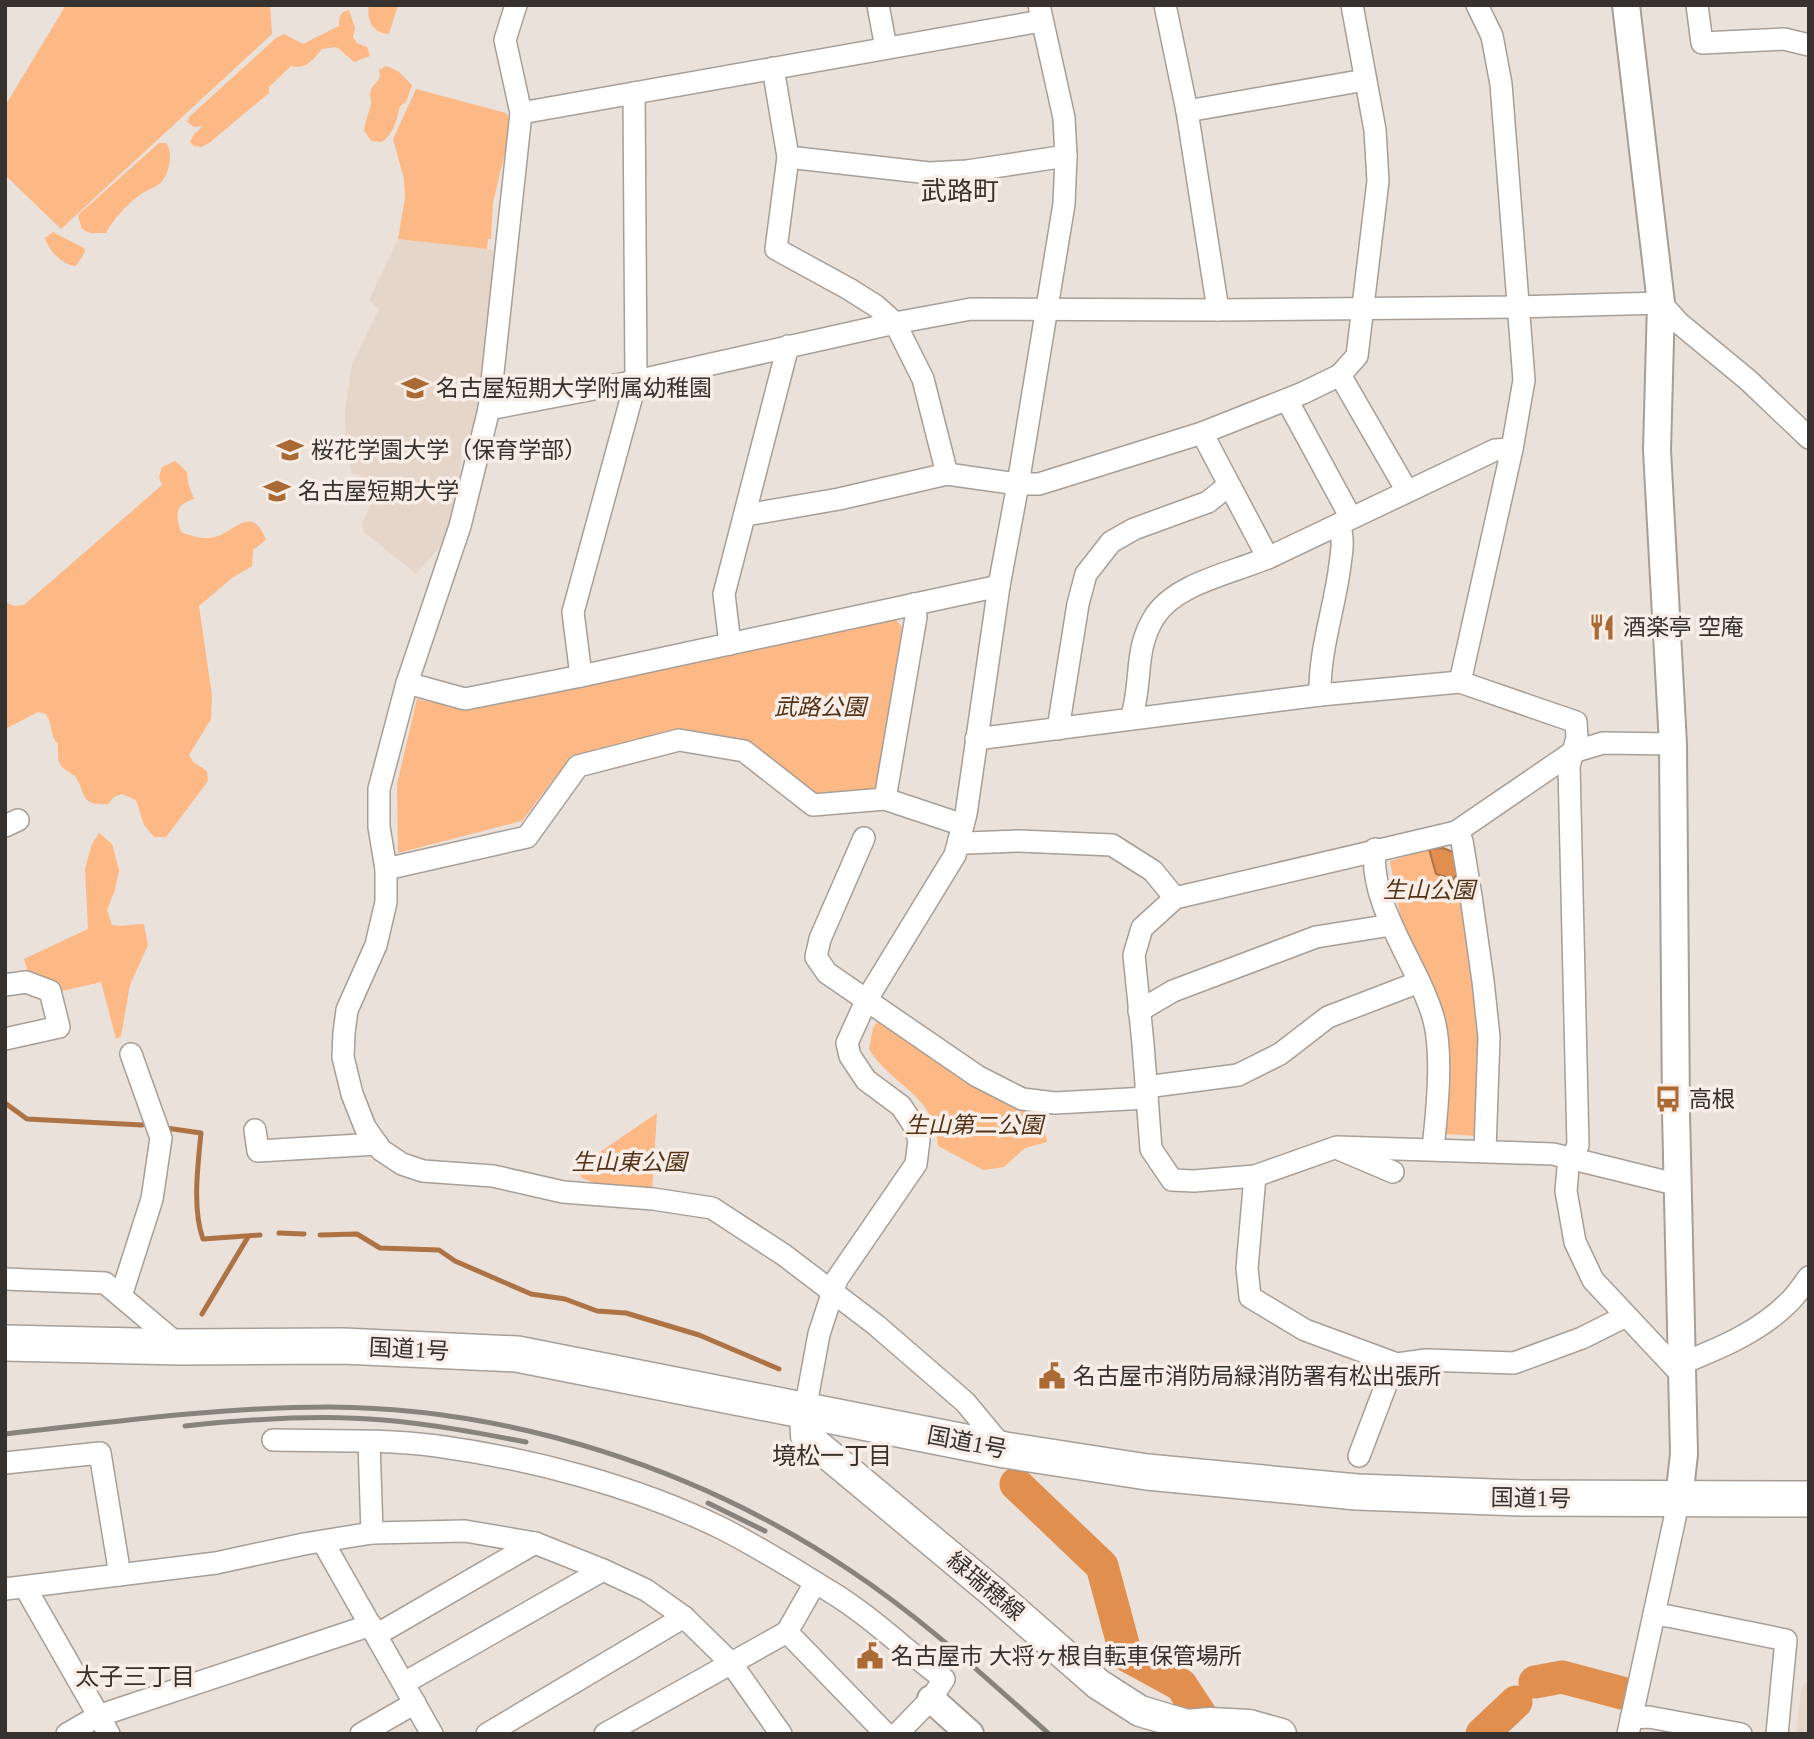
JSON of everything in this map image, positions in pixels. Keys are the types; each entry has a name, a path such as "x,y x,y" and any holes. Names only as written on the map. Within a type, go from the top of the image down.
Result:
{"highway":[{"name":"国道1号","path":"5,1343 181,1347 343,1346 517,1353 1005,1450 1147,1472 1357,1492 1521,1498 1809,1499"}],"main road":[{"name":"緑瑞穂線","path":"805,1410 806,1436 993,1592 1098,1684 1140,1711 1197,1727 1250,1725 1282,1734"}],"street":[{"path":"516,5 505,40 521,113 489,409 460,526 407,683 379,789 379,827 386,869 386,902 376,945 347,1010 343,1058 352,1094 365,1127 381,1150 402,1164 423,1171 492,1176 563,1192 653,1199 712,1208 784,1255 832,1291 965,1402 1005,1450"},
{"path":"878,5 886,48"},
{"path":"1165,5 1187,111 1219,310"},
{"path":"746,515 839,499 947,474 1018,484 1039,484 1202,433 1287,400 1340,375 1357,356 1378,181 1375,130 1352,5"},
{"path":"1460,682 1512,449 1524,380 1501,84 1492,36 1477,5"},
{"path":"1626,5 1661,303 1657,450 1673,744 1676,1113 1684,1468 1629,1726"},
{"path":"1697,5 1702,43 1784,39 1809,45"},
{"path":"521,113 886,48 1040,13 1064,118 1064,204 999,586 961,832 955,855 867,999 847,1044 850,1056 866,1080 901,1106 913,1124 919,1140 916,1164 837,1279 811,1370 805,1410"},
{"path":"773,68 788,157 776,248 876,306 895,323 923,379 947,474"},
{"path":"1187,111 1365,80"},
{"path":"581,676 573,612 636,381 634,93"},
{"path":"788,157 929,173 967,171 1066,156"},
{"path":"489,409 636,381 895,323 971,309 1219,310 1661,303 1679,323 1748,380 1809,438"},
{"path":"730,644 724,594 788,346"},
{"path":"1340,375 1407,491"},
{"path":"1287,400 1345,521 1336,591 1319,677 1320,695"},
{"path":"1202,433 1268,558"},
{"path":"1131,719 1136,706 1141,643 1156,615 1172,598 1191,587 1268,558 1495,450 1512,449"},
{"path":"1058,729 1078,604 1086,574 1092,565 1111,542 1133,529 1208,502 1229,485"},
{"path":"407,683 465,699 999,586"},
{"path":"885,799 916,617 914,604"},
{"path":"975,739 1320,695 1460,682 1576,722 1577,738 1569,766 1578,1145 1571,1157 1566,1191 1575,1242 1593,1280 1626,1316 1682,1369"},
{"path":"386,869 527,837 578,766 679,740 744,751 813,804 885,799 961,832 967,843 1019,841 1112,845 1153,871 1175,898"},
{"path":"1673,744 1603,743 1573,752 1456,832 1175,898 1142,928 1134,955 1151,1149 1172,1180 1255,1176 1336,1147 1485,1150 1571,1157 1679,1185"},
{"path":"1456,832 1462,841 1471,896 1489,1037 1485,1150"},
{"path":"864,838 820,939 816,957 827,973 977,1076 1022,1099 1055,1103 1147,1093 1238,1075 1280,1054 1328,1017 1419,982"},
{"path":"1375,849 1373,861 1391,925 1419,982 1433,1017 1439,1044 1433,1148"},
{"path":"1139,1011 1172,991 1316,937 1391,925"},
{"path":"5,985 26,982 50,991 59,1027 5,1040"},
{"path":"121,1296 152,1199 161,1138 131,1054"},
{"path":"255,1130 258,1151 377,1144"},
{"path":"1336,1147 1348,1155 1393,1172"},
{"path":"1255,1176 1247,1268 1251,1297 1305,1330 1396,1364 1426,1360 1514,1363 1582,1338 1626,1316"},
{"path":"1682,1369 1769,1319 1790,1302 1809,1277"},
{"path":"5,1279 105,1283 181,1347"},
{"path":"1359,1456 1396,1364"},
{"path":"273,1440 435,1446 514,1459 592,1480 655,1501 721,1528 832,1592 944,1679 931,1699 897,1734"},
{"path":"369,1442 372,1533"},
{"path":"5,1463 100,1453 120,1575"},
{"path":"104,1725 15,1588 216,1563 372,1533 465,1531 536,1543 646,1590 684,1617 731,1663 779,1733"},
{"path":"323,1542 432,1734"},
{"path":"67,1734 104,1725 373,1630 536,1543"},
{"path":"404,1683 603,1570"},
{"path":"605,1734 787,1632 815,1583"},
{"path":"1654,1615 1786,1640 1777,1734"},
{"path":"487,1734 684,1617"},
{"path":"787,1632 886,1734"},
{"path":"931,1699 970,1734"},
{"path":"361,1734 415,1703"},
{"path":"1629,1726 1648,1717 1741,1734"}],"shaded area":[{"name":"名古屋短期大学附属幼稚園","path":"398,239 493,250 493,319 474,427 461,452 459,507 439,548 416,574 364,532 362,524 372,502 372,487 358,474 352,474 346,450 345,411 352,364 379,309 369,300"},
{"path":"1443,848 1453,852 1459,872 1453,879 1436,874 1429,849"},
{"path":"1809,1680 1809,1734 1796,1734 1802,1686"}],"green space":[{"path":"66,5 270,5 272,34 61,229 5,175 5,106"},
{"path":"369,5 398,5 389,34 379,32 372,25"},
{"path":"349,10 355,28 353,37 357,43 367,47 370,56 354,62 337,47 322,49 305,65 291,66 269,87 269,93 209,143 202,147 194,146 190,142 203,126 194,127 187,122 190,116 276,38 284,34 303,44 339,26 341,15"},
{"path":"386,66 398,71 412,85 406,102 400,106 390,134 382,142 371,141 364,130 371,102 370,91 379,79 379,70"},
{"path":"416,89 506,113 512,124 493,202 491,239 488,239 487,249 398,239 405,198 404,179 393,139"},
{"path":"159,143 166,143 170,156 161,182 128,205 106,233 90,233 82,229 78,215"},
{"path":"53,232 84,248 85,252 76,266 61,260 50,248 45,238"},
{"path":"175,461 187,472 194,499 183,504 178,511 181,532 211,538 249,521 261,529 266,540 253,550 252,566 232,578 199,606 212,696 211,719 189,755 193,762 207,771 208,781 166,837 154,837 144,825 136,800 122,794 114,797 108,804 99,804 85,798 75,776 60,764 58,744 46,714 38,712 5,729 5,602 14,606 24,605 162,485 159,477 162,467"},
{"name":"武路公園","path":"894,617 902,627 882,784 877,791 817,797 744,740 675,729 571,756 522,821 398,853 397,784 417,699 463,709"},
{"path":"99,833 112,844 119,870 107,910 112,925 144,924 148,945 130,985 121,1036 116,1039 101,982 62,991 30,978 24,959 88,929 85,869 92,844"},
{"name":"生山公園","path":"1443,848 1453,852 1459,872 1483,1039 1478,1136 1443,1134 1432,992 1400,915 1390,861 1429,849"},
{"name":"生山第二公園","path":"879,1020 1001,1101 1041,1112 1047,1142 1025,1148 1004,1167 983,1170 938,1146 935,1128 921,1102 889,1073 869,1049 873,1028"},
{"name":"生山東公園","path":"657,1113 652,1189 600,1185 582,1178 579,1170 581,1165"}],"waterway":[{"path":"5,1103 27,1119 142,1125"},
{"path":"166,1128 201,1133 197,1200 203,1239 260,1235"},
{"path":"279,1233 304,1234"},
{"path":"320,1235 357,1234 380,1248 439,1250 455,1261 531,1294 565,1299 597,1311 626,1313 699,1335 779,1369"},
{"path":"202,1314 248,1237"},
{"path":"1016,1484 1102,1566 1126,1655 1181,1685 1202,1717 1209,1734"},
{"path":"1535,1682 1562,1677 1622,1693"},
{"path":"1482,1734 1516,1702"}],"railway":[{"path":"5,1434 208,1412 329,1407 398,1410 467,1419 535,1432 602,1451 731,1502 793,1535 851,1571 928,1628 1049,1734"},
{"path":"185,1426 284,1418 359,1418 437,1426 526,1442"},
{"path":"708,1503 765,1531"}],"place":[{"name":"名古屋短期大学附属幼稚園","path":"415,388"},
{"name":"桜花学園大学（保育学部）","path":"290,450"},
{"name":"名古屋短期大学","path":"277,491"},
{"name":"酒楽亭 空庵","path":"1602,627"},
{"name":"高根","path":"1668,1099"},
{"name":"名古屋市消防局緑消防署有松出張所","path":"1052,1376"},
{"name":"名古屋市 大将ヶ根自転車保管場所","path":"870,1656"}],"district":[{"name":"武路町","path":"960,191"},
{"name":"境松一丁目","path":"832,1456"},
{"name":"太子三丁目","path":"135,1677"}]}
